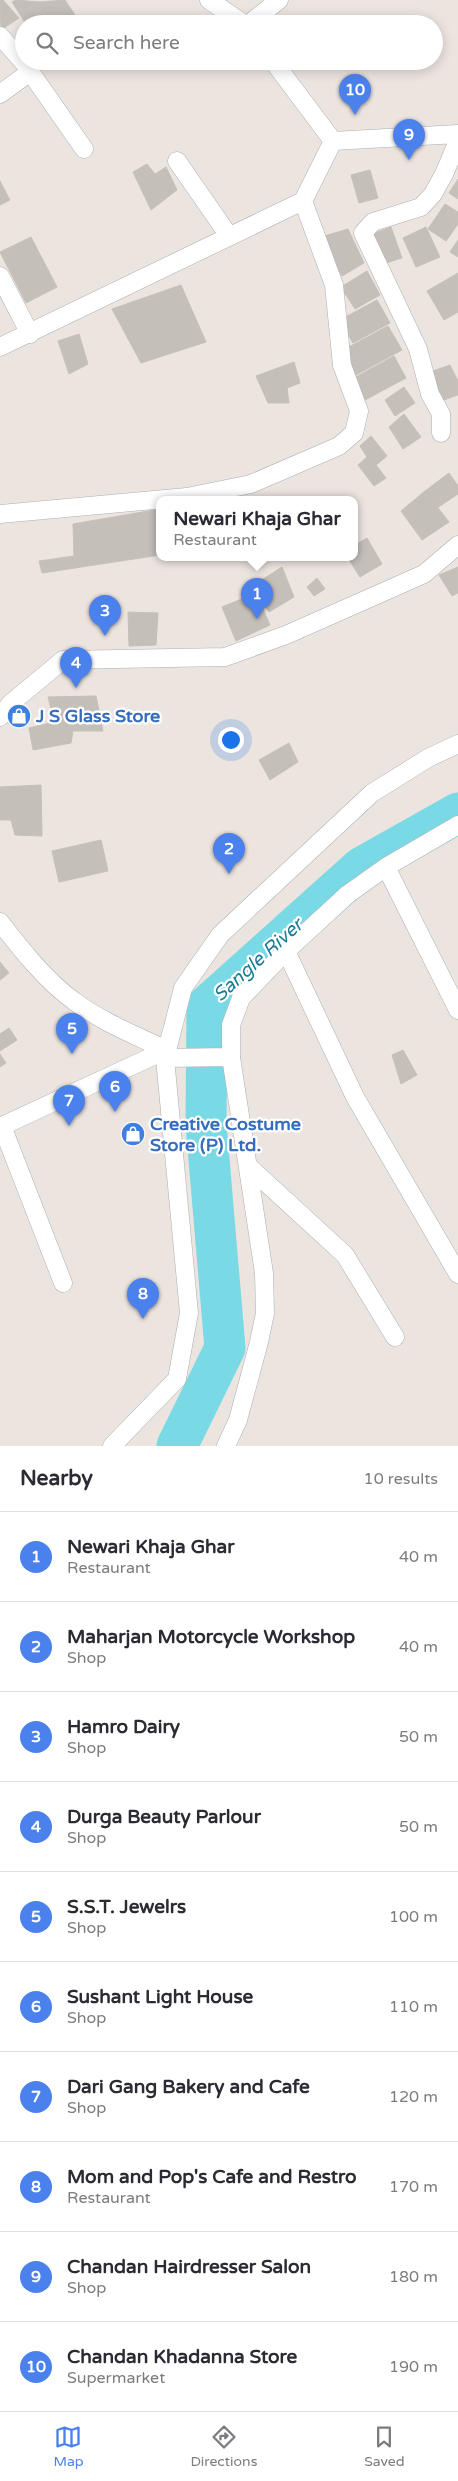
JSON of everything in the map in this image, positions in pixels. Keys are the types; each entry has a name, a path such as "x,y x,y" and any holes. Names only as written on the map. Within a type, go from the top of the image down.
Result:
{"street":[{"path":"209,0 231,15"},
{"path":"260,15 279,0"},
{"path":"0,36 15,54"},
{"path":"280,70 333,142"},
{"path":"0,94 30,72 84,149"},
{"path":"333,142 458,134"},
{"path":"442,433 441,414 430,394 418,350 363,233 373,222 421,207 433,194 458,141"},
{"path":"0,347 302,201 333,142"},
{"path":"177,161 230,236"},
{"path":"192,496 252,484 339,446 354,433 359,411 342,366 334,285 302,201"},
{"path":"0,276 30,334"},
{"path":"0,514 156,500"},
{"path":"1,710 63,660 225,657 286,635 424,574 458,545"},
{"path":"112,1446 177,1379 190,1313 171,1056 183,988 220,935 372,793 428,758 458,744"},
{"path":"226,1446 238,1420 265,1313 264,1273 248,1166 225,1057 231,1026 241,998 286,951 348,894 386,867 458,825"},
{"path":"386,867 458,1010"},
{"path":"0,922 38,967 73,1001 171,1056"},
{"path":"286,951 364,1114 458,1274"},
{"path":"64,1283 1,1126 171,1056 225,1057"},
{"path":"248,1166 344,1256 395,1337"}],"building":[{"path":"0,0 3,0 16,15 15,21 1,30"},
{"path":"16,0 40,2 65,0 75,15 20,15 12,2"},
{"path":"147,164 155,174 166,167 177,190 151,210 133,172"},
{"path":"370,170 378,198 359,203 351,175"},
{"path":"458,179 458,199 449,193"},
{"path":"0,181 10,200 0,205"},
{"path":"445,204 458,212 458,224 446,241 428,229"},
{"path":"391,227 402,258 383,264 372,234"},
{"path":"426,227 440,257 416,267 403,238"},
{"path":"348,229 364,263 342,276 321,237"},
{"path":"31,237 57,287 26,303 0,252"},
{"path":"458,240 458,257 450,252"},
{"path":"367,271 380,295 355,309 341,287"},
{"path":"458,273 458,312 444,320 427,291"},
{"path":"181,285 206,342 141,363 112,309"},
{"path":"377,300 390,323 353,343 340,320"},
{"path":"388,326 402,350 356,375 343,350"},
{"path":"79,334 88,364 69,374 58,341"},
{"path":"394,356 406,378 365,400 354,378"},
{"path":"294,362 300,383 287,388 289,403 268,403 256,376"},
{"path":"450,365 458,381 458,395 438,402 427,373"},
{"path":"404,387 415,403 395,416 385,400"},
{"path":"404,414 421,437 403,449 389,427"},
{"path":"371,436 387,456 376,465 386,478 374,486 358,465 367,457 360,446"},
{"path":"449,473 458,486 458,494 437,508 425,491"},
{"path":"425,491 449,522 422,540 401,511"},
{"path":"156,510 156,556 42,573 39,561 74,556 73,524"},
{"path":"367,538 382,564 360,577 350,561 358,561 358,544"},
{"path":"282,567 294,597 269,612 257,593 265,591 260,581"},
{"path":"458,567 458,593 452,596 439,575"},
{"path":"317,578 325,589 314,596 307,587"},
{"path":"256,593 270,625 236,641 222,607"},
{"path":"128,612 158,613 156,645 129,646"},
{"path":"96,696 103,731 73,731 71,743 33,750 29,728 54,722 48,697"},
{"path":"289,743 298,762 270,780 259,760"},
{"path":"41,785 42,836 15,835 11,820 0,820 0,787"},
{"path":"101,840 108,871 59,882 52,851"},
{"path":"0,962 9,973 0,980"},
{"path":"9,1028 17,1040 0,1051 0,1034"},
{"path":"403,1050 417,1075 401,1084 392,1055"},
{"path":"0,1054 6,1063 0,1067"}],"waterway":[{"name":"Sangle River","path":"177,1446 225,1348 206,1124 207,1006 362,867 458,813"}],"place":[{"name":"Chandan Khadanna Store","path":"355,115"},
{"name":"Chandan Hairdresser Salon","path":"409,160"},
{"name":"Newari Khaja Ghar","path":"257,619"},
{"name":"Hamro Dairy","path":"105,636"},
{"name":"Durga Beauty Parlour","path":"76,688"},
{"name":"J S Glass Store","path":"19,716"},
{"name":"Maharjan Motorcycle Workshop","path":"229,874"},
{"name":"S.S.T. Jewelrs","path":"72,1054"},
{"name":"Sushant Light House","path":"115,1112"},
{"name":"Dari Gang Bakery and Cafe","path":"69,1126"},
{"name":"Creative Costume Store (P) Ltd.","path":"133,1134"},
{"name":"Mom and Pop's Cafe and Restro","path":"143,1319"}]}
